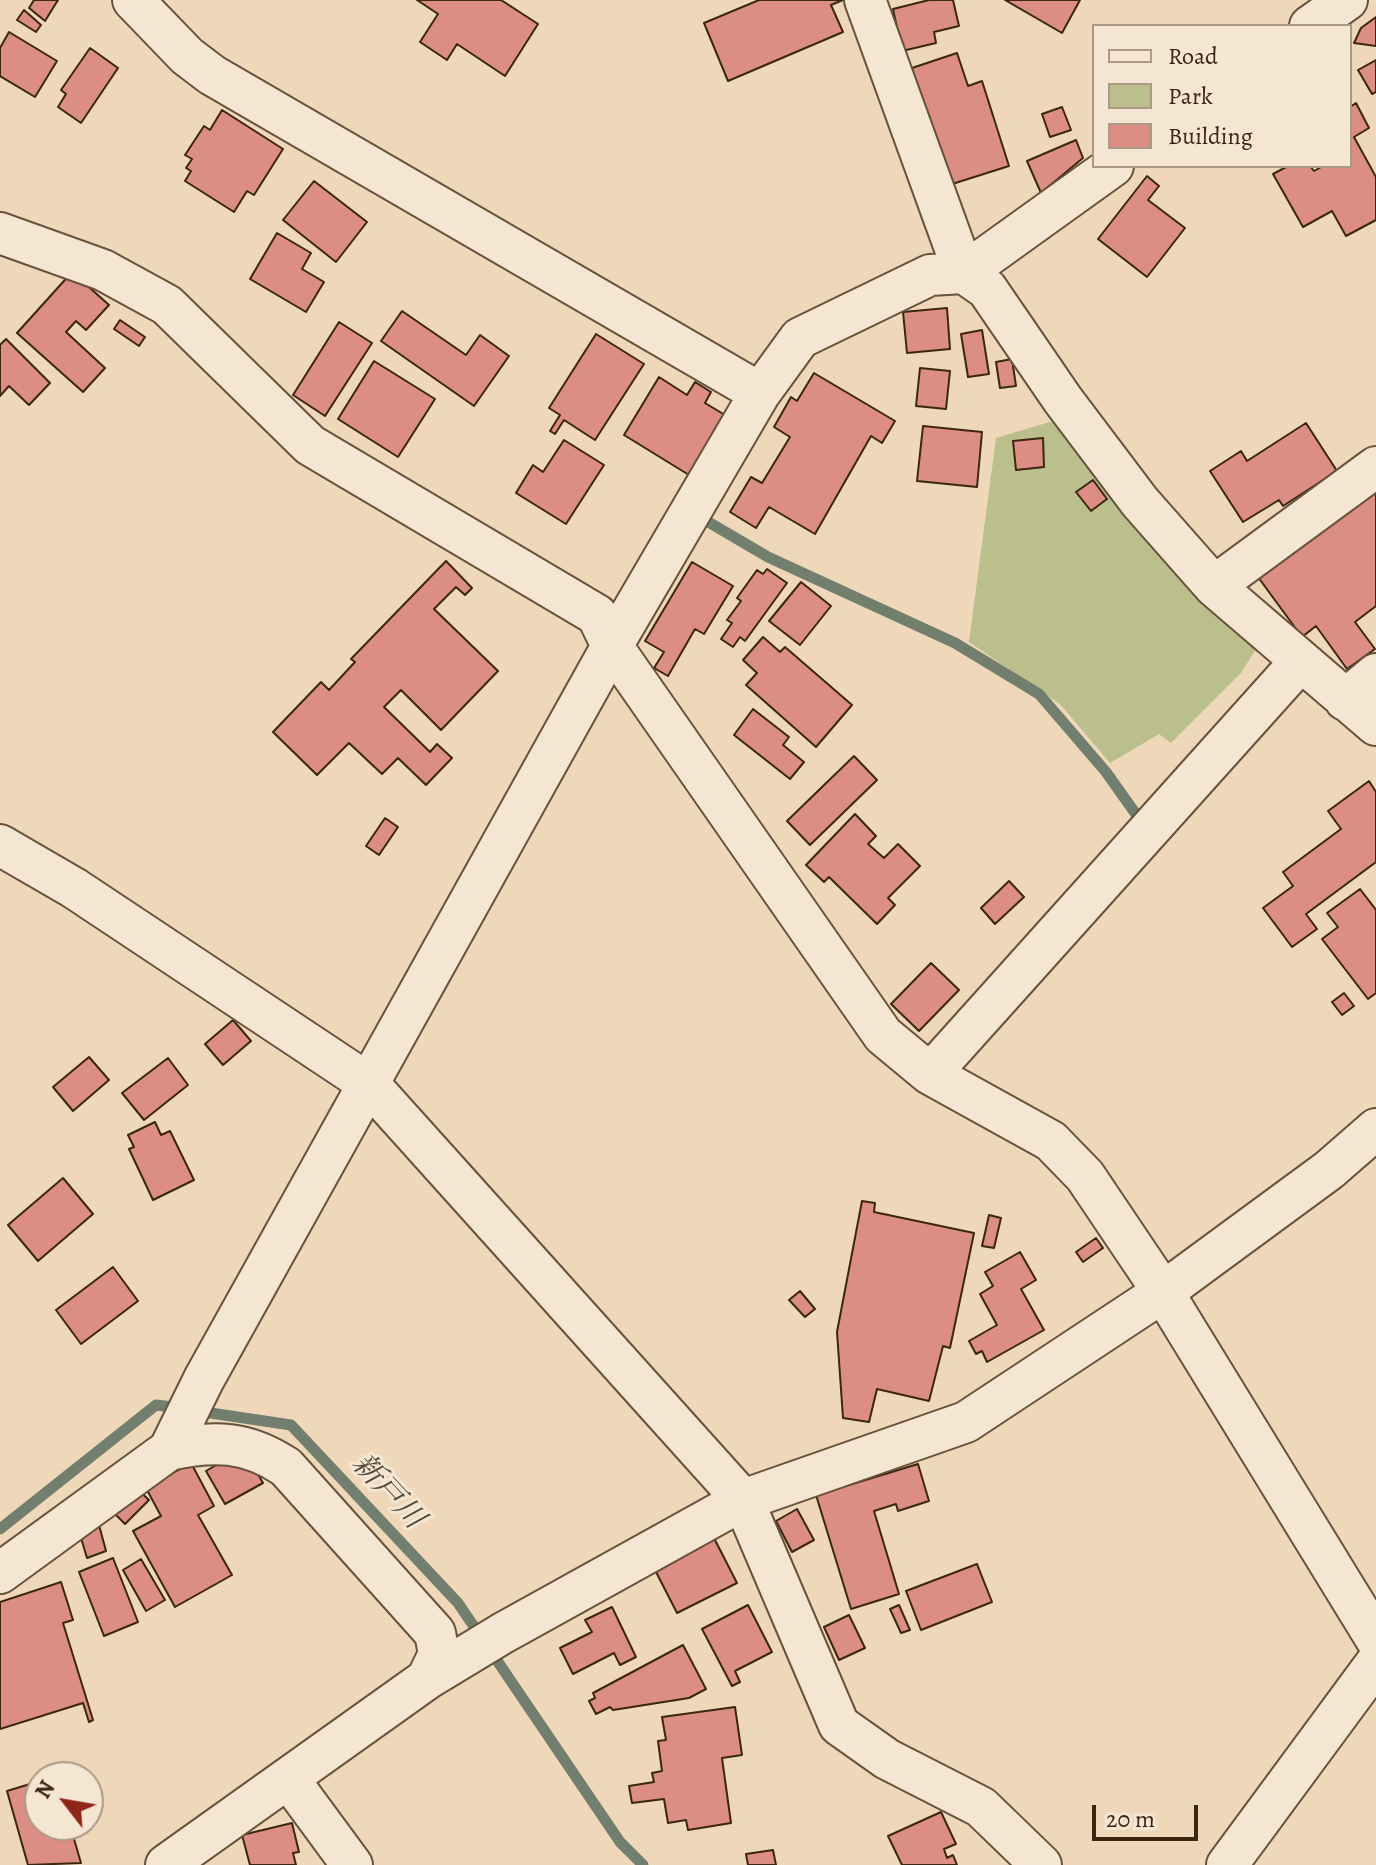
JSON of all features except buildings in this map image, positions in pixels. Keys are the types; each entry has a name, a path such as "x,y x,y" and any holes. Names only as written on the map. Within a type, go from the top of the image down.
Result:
{"street":[{"path":"133,0 187,56 222,81 760,393"},
{"path":"865,0 964,273 987,289 1063,400 1140,502 1214,586 1376,725"},
{"path":"1313,24 1347,0"},
{"path":"0,1573 174,1441 204,1379 612,646 760,393 800,338 930,275 964,273 1110,168"},
{"path":"0,233 103,270 167,305 310,445 597,615 612,646 883,1035 930,1074 1051,1141 1085,1176 1163,1292 1376,1639"},
{"path":"1214,586 1376,467"},
{"path":"930,1074 1300,662"},
{"path":"1345,700 1376,674"},
{"path":"0,845 74,888 369,1084 743,1500 839,1725 887,1759 981,1807 1041,1865"},
{"path":"166,1865 461,1657 743,1500 966,1422 1163,1292 1329,1170 1376,1129"},
{"path":"174,1441 221,1442 264,1452 286,1467 320,1501 435,1633 439,1654 427,1679"},
{"path":"1227,1865 1376,1663"},
{"path":"288,1778 352,1865"}],"green space":[{"path":"1053,421 1148,540 1200,596 1256,649 1241,673 1171,743 1159,734 1110,763 1060,704 969,642 996,438"}],"waterway":[{"path":"710,523 768,557 955,643 1039,694 1106,772 1138,817"},
{"name":"新戸川","path":"0,1529 156,1405 180,1408"},
{"name":"新戸川","path":"197,1411 291,1425 458,1603 620,1842 643,1865"}]}
